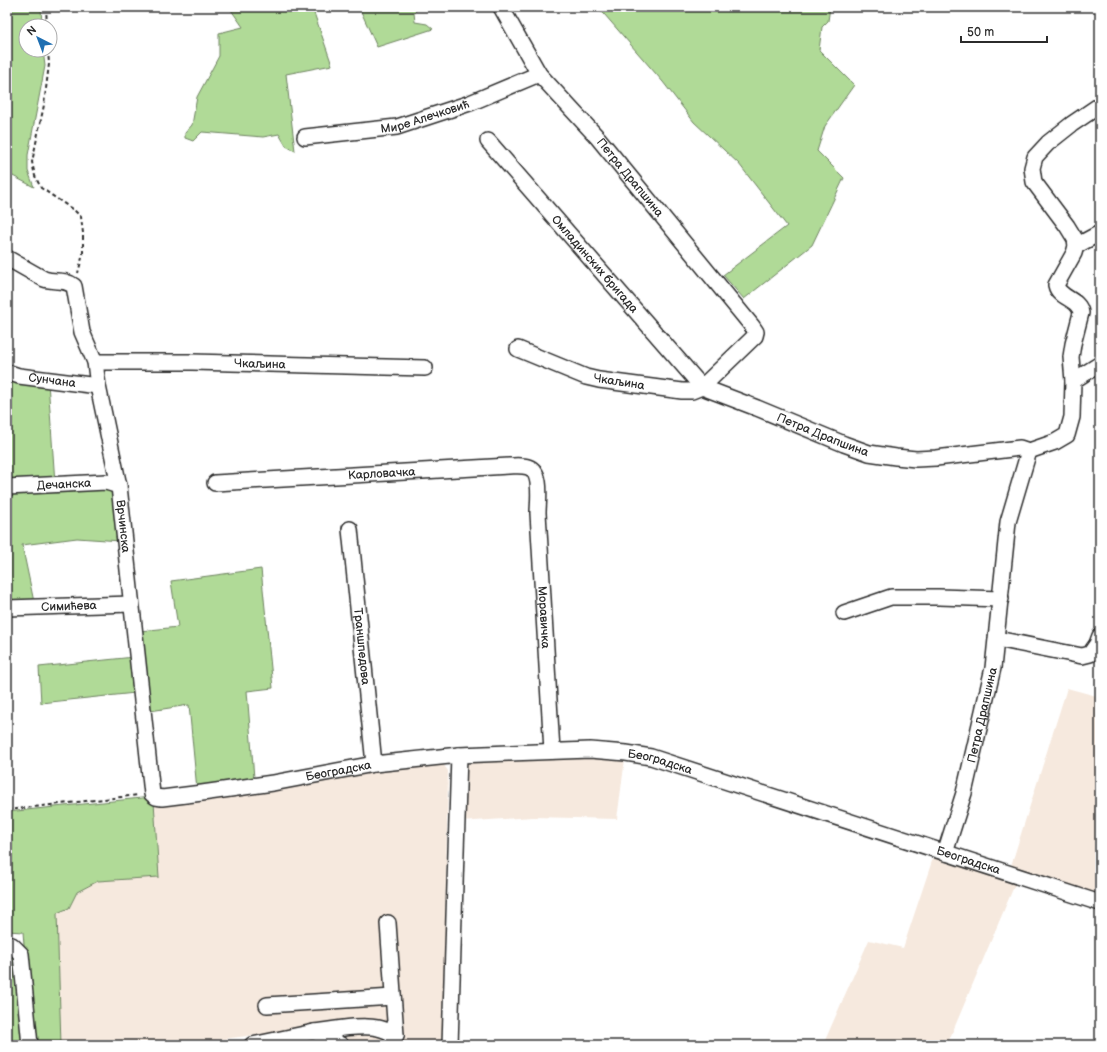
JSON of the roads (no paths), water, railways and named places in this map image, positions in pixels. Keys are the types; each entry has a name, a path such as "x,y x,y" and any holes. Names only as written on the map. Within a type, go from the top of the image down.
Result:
{"street":[{"name":"Петра Драпшина","path":"501,7 539,74 598,138 756,332 754,336 702,387 869,453 916,459 1020,448 1029,451 1008,522 993,668 964,793 945,852"},
{"name":"Мире Алечковић","path":"305,136 397,127 470,103 539,74"},
{"path":"1029,451 1055,442 1067,435 1072,417 1073,381 1071,357 1081,313 1081,309 1077,303 1058,292 1056,285 1074,253 1076,246 1074,239 1067,226 1034,182 1032,168 1035,157 1044,148 1072,124 1100,105"},
{"name":"Омладинских бригада","path":"488,141 702,387"},
{"path":"1076,246 1100,233"},
{"name":"Врчинска","path":"7,258 44,279 50,281 69,282 74,286 82,332 95,362 98,386 119,486 152,794 156,797 162,798 202,793"},
{"name":"Чкаљина","path":"518,348 586,377 599,380 682,391 692,391 702,387"},
{"name":"Чкаљина","path":"95,362 192,362 425,368"},
{"path":"1073,381 1100,364"},
{"name":"Сунчана","path":"7,372 19,376 98,386"},
{"name":"Карловачка","path":"215,483 520,466 529,467 533,470 536,474 538,484"},
{"name":"Дечанска","path":"7,487 106,482 119,486"},
{"name":"Моравичка","path":"538,484 538,513 552,751"},
{"name":"Траншпедова","path":"350,529 374,764"},
{"path":"844,613 891,598 939,597 1001,599"},
{"name":"Симићева","path":"7,608 131,604"},
{"path":"997,639 1082,656 1090,654 1097,644 1100,636"},
{"name":"Београдска","path":"202,793 273,783 374,764 459,755 590,750 626,753 651,757 1100,903"},
{"path":"450,1045 459,755"},
{"path":"388,923 393,997 394,1040"},
{"path":"7,944 12,945 21,954 30,1045"},
{"path":"267,1004 393,997"},
{"path":"252,1045 314,1032 364,1027 378,1028 394,1040"},
{"path":"314,1032 341,1045"}]}
